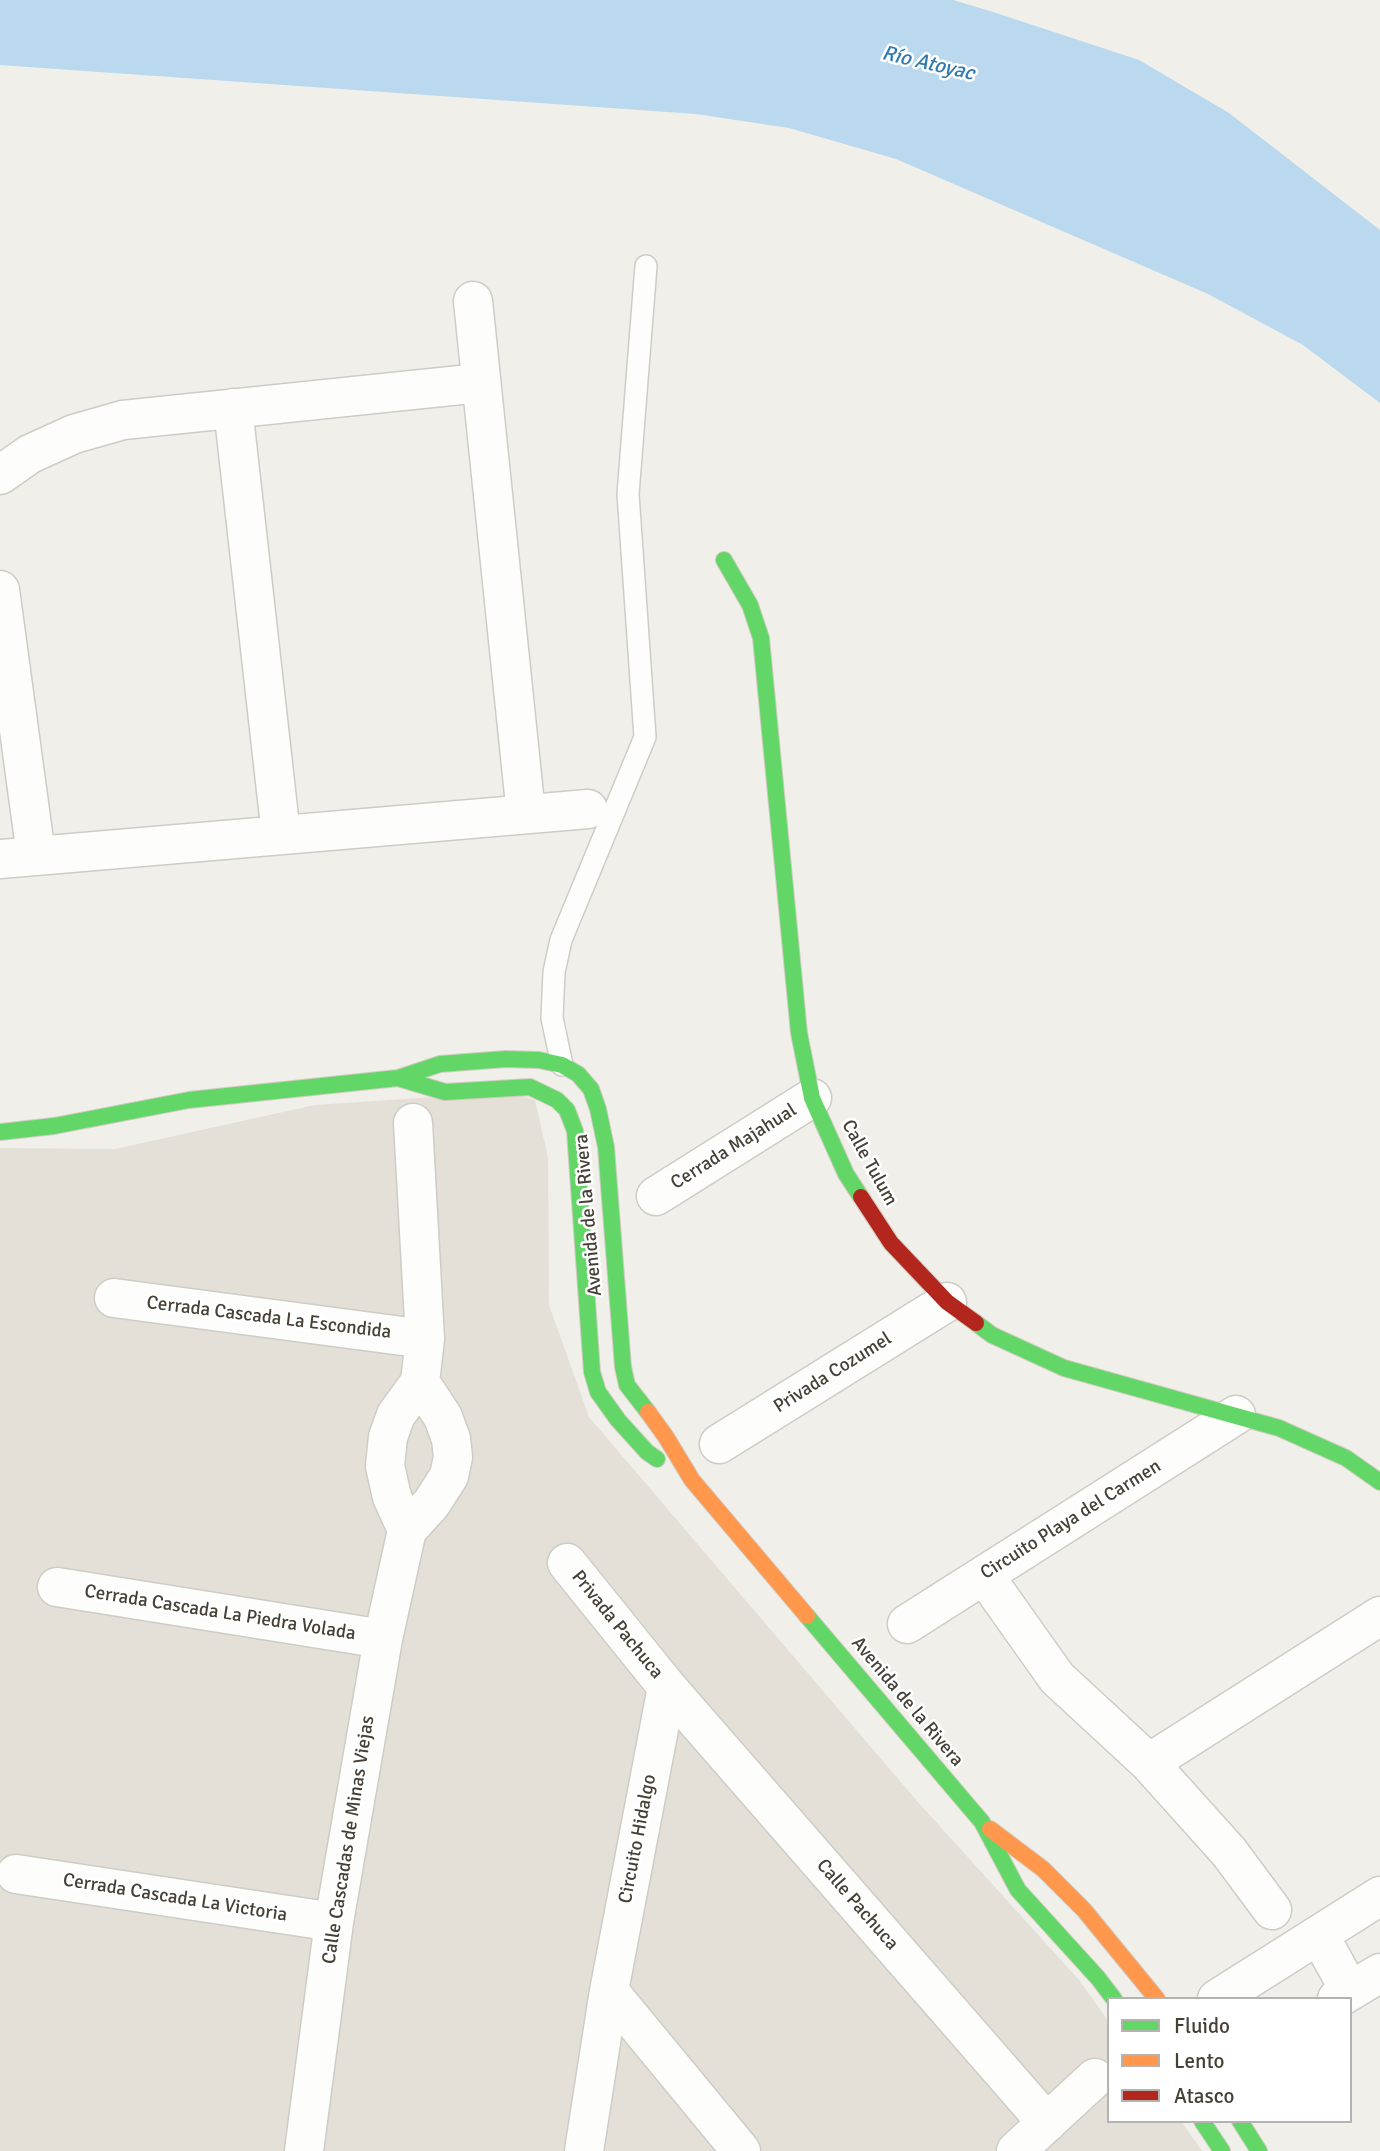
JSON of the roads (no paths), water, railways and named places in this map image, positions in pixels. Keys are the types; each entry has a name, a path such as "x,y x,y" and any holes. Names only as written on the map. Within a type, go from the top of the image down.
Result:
{"street":[{"path":"473,301 526,814"},
{"path":"0,475 30,454 74,434 123,420 480,383"},
{"path":"233,408 281,835"},
{"name":"Calle Tulum","path":"724,560 750,606 761,638 799,1033 812,1098 846,1174 891,1243 947,1302 992,1335 1064,1368 1279,1428 1346,1458 1380,1482"},
{"path":"0,590 18,857 587,809"},
{"name":"Avenida de la Rivera","path":"0,1132 54,1126 189,1100 398,1078 440,1064 506,1059 539,1060 562,1065 578,1074 591,1089 606,1147 623,1367 627,1385 666,1437 692,1480 982,1822 1043,1869 1084,1910 1155,1997"},
{"name":"Avenida de la Rivera","path":"398,1078 445,1091 530,1087 557,1100 567,1110 575,1131 592,1372 598,1392 618,1420 647,1452 692,1480"},
{"name":"Cerrada Majahual","path":"656,1196 812,1098"},
{"path":"413,1123 425,1339 420,1382 396,1415 388,1437 385,1465 392,1497 407,1530 431,1504 449,1476 453,1457 451,1439 443,1417 420,1382"},
{"name":"Cerrada Cascada La Escondida","path":"114,1298 425,1339"},
{"name":"Privada Cozumel","path":"719,1444 947,1302"},
{"name":"Circuito Playa del Carmen","path":"906,1624 1236,1415"},
{"name":"Calle Cascadas de Minas Viejas","path":"304,2151 334,1922 383,1639 407,1530"},
{"name":"Privada Pachuca","path":"567,1563 667,1687"},
{"path":"984,1575 1057,1678 1149,1763 1229,1852 1272,1910"},
{"name":"Cerrada Cascada La Piedra Volada","path":"57,1587 383,1639"},
{"path":"1149,1763 1380,1616"},
{"name":"Circuito Hidalgo","path":"583,2151 609,1992 667,1687"},
{"name":"Calle Pachuca","path":"667,1687 1047,2123"},
{"name":"Avenida de la Rivera","path":"982,1822 1017,1889 1112,1997"},
{"name":"Cerrada Cascada La Victoria","path":"16,1874 334,1922"},
{"path":"1220,1997 1380,1896"},
{"path":"1319,1934 1356,1987"},
{"path":"609,1992 741,2151"},
{"path":"1016,2151 1095,2078"},
{"path":"1203,2123 1222,2151"},
{"path":"1241,2123 1259,2151"}],"lane":[{"path":"562,1065 552,1017 554,972 561,940 645,737 628,494 646,265"}],"water":[{"name":"Río Atoyac","path":"0,0 953,0 1139,60 1229,113 1380,230 1380,403 1303,345 1208,294 896,159 789,128 696,114 0,65"}]}
